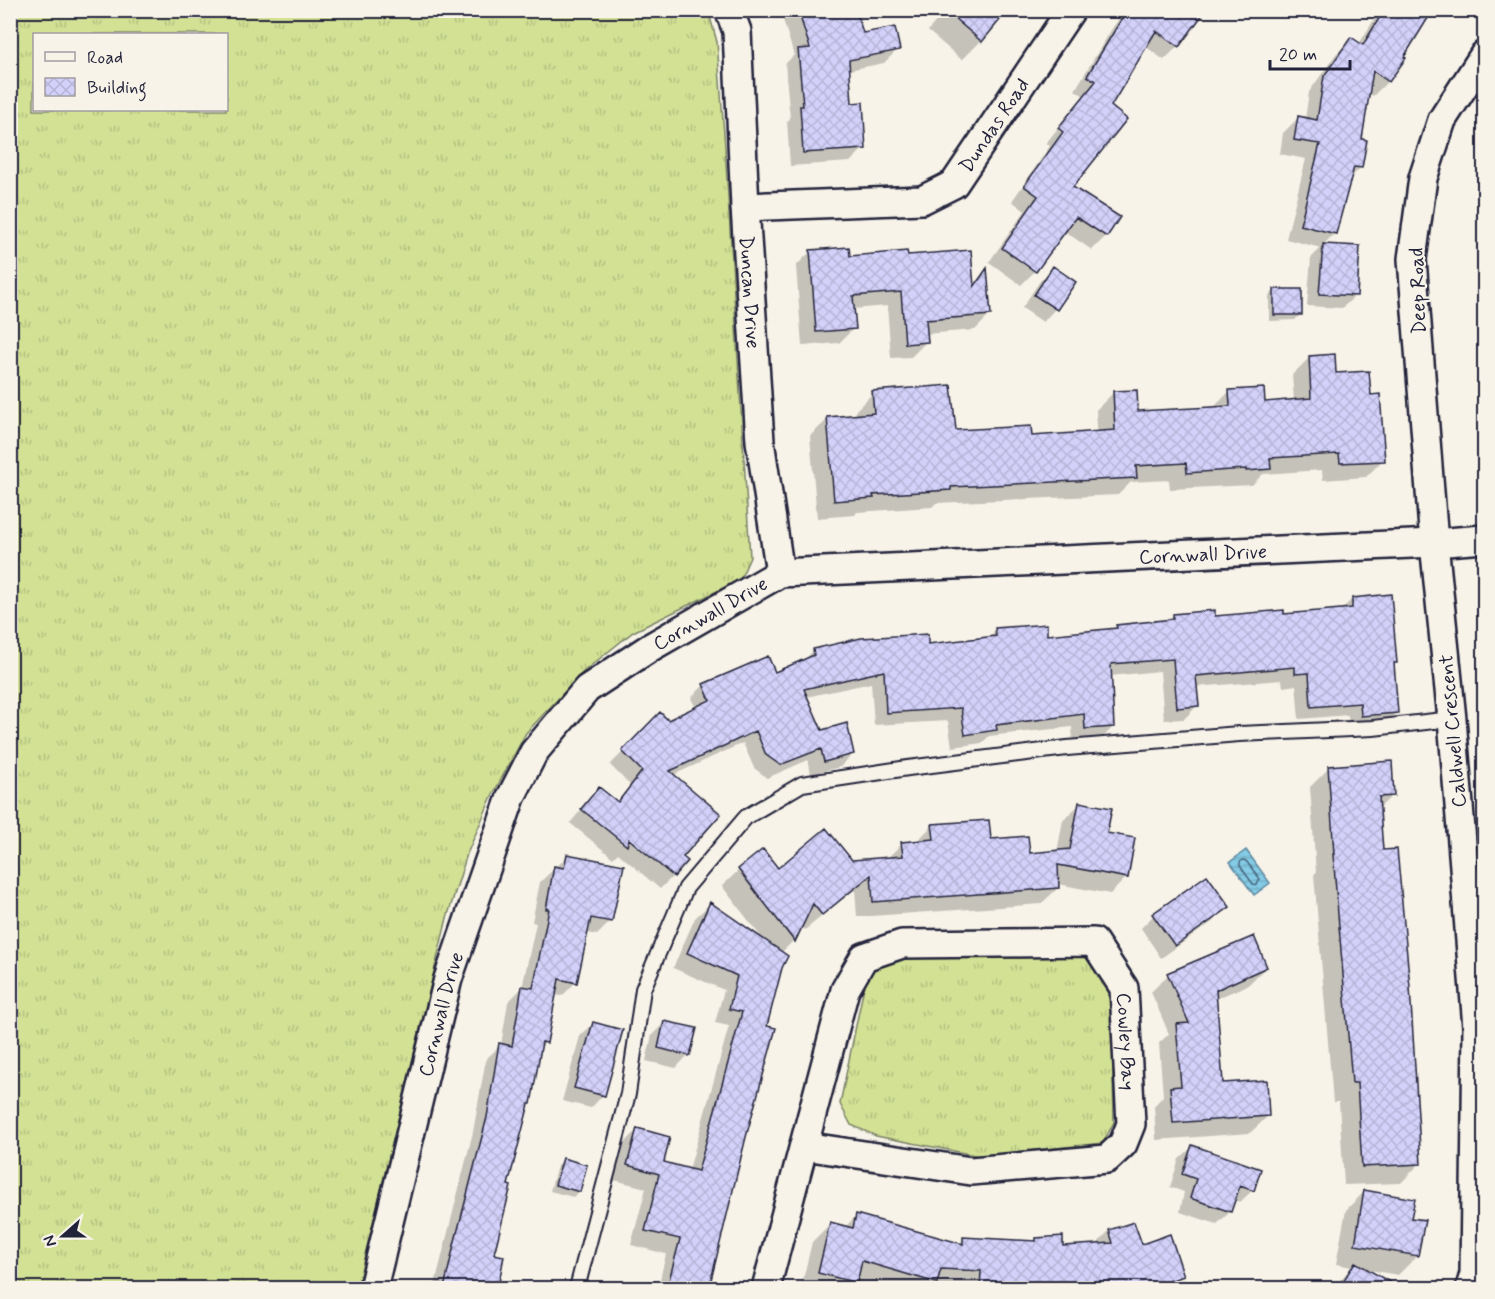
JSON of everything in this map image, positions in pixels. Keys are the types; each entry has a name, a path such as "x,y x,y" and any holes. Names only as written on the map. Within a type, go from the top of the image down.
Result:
{"street":[{"name":"Duncan Drive","path":"729,10 736,31 760,441 780,573"},
{"name":"Dundas Road","path":"745,207 922,200 954,184 1071,10"},
{"name":"Deep Road","path":"1434,543 1412,259 1423,178 1442,120 1485,55"},
{"name":"Cornwall Drive","path":"373,1288 448,979 512,796 534,752 587,690 651,647 780,573 1485,539"},
{"name":"Caldwell Crescent","path":"1434,543 1481,1027 1476,1280"},
{"name":"Cowley Bay","path":"766,1288 845,990 864,957 902,944 1094,942 1124,988 1131,1124 1123,1144 1107,1159 971,1171 804,1146"}],"lane":[{"path":"577,1288 628,1094 643,989 686,888 746,817 802,784 908,768 1078,747 1239,734 1373,728 1452,719"}],"green space":[{"path":"708,10 717,42 750,557 740,580 633,632 583,672 526,733 492,796 467,854 447,918 357,1288 11,1288 10,11"},
{"path":"1086,955 1111,985 1114,1122 1103,1143 980,1156 876,1136 851,1125 840,1104 866,977 884,958"}],"water":[{"path":"1246,850 1270,883 1254,895 1230,862"}],"building":[{"path":"798,10 856,10 863,33 895,27 900,50 849,60 852,103 863,102 866,149 803,153 800,106 803,106 798,49 810,48"},
{"path":"945,10 1008,10 982,42"},
{"path":"1127,10 1206,10 1179,47 1156,31 1111,106 1127,119 1073,187 1120,217 1107,237 1076,217 1036,272 1002,248 1038,196 1024,186 1063,132 1058,128 1096,81 1087,76"},
{"path":"1384,10 1433,10 1404,57 1406,58 1389,82 1373,71 1362,139 1367,140 1362,168 1354,167 1336,234 1300,225 1320,144 1294,140 1298,116 1317,120 1324,76 1351,37 1363,45"},
{"path":"1323,244 1360,246 1357,296 1319,294"},
{"path":"849,247 850,256 907,251 908,255 971,250 974,287 987,268 991,315 926,320 928,342 905,344 901,292 853,296 856,329 816,332 810,250"},
{"path":"1053,266 1076,282 1057,310 1034,295"},
{"path":"1274,289 1302,289 1302,315 1274,315"},
{"path":"1335,354 1336,373 1369,371 1371,395 1380,394 1385,461 1340,463 1339,454 1270,458 1271,469 1187,473 1186,463 1136,466 1137,478 951,487 951,490 873,495 874,498 834,501 827,417 874,413 872,391 951,385 956,430 1031,426 1032,436 1115,430 1113,391 1137,390 1138,411 1230,406 1229,390 1264,388 1265,402 1311,398 1309,356"},
{"path":"1391,594 1397,663 1394,663 1398,713 1361,716 1360,703 1311,707 1309,673 1295,674 1295,667 1196,676 1199,706 1177,708 1173,659 1111,664 1114,727 1085,729 1084,714 996,725 997,730 965,735 961,708 886,713 884,671 804,689 822,730 847,723 854,754 824,762 821,749 780,765 766,755 756,731 670,771 721,814 683,857 688,861 674,877 629,839 627,846 581,809 599,787 618,802 642,771 622,751 660,712 668,720 710,700 703,684 768,656 775,672 814,655 813,649 861,638 928,634 928,644 996,636 995,628 1047,624 1047,635 1117,628 1116,625 1173,619 1173,614 1215,610 1215,616 1284,610 1284,614 1352,608 1352,598"},
{"path":"1392,761 1394,796 1379,797 1383,850 1397,849 1410,987 1421,1164 1362,1167 1357,1083 1352,1083 1328,766"},
{"path":"1079,802 1112,808 1107,833 1135,838 1128,878 1058,865 1059,888 873,902 871,875 822,915 813,904 795,942 738,869 763,849 778,868 826,828 852,860 903,856 901,842 934,839 932,824 989,820 991,839 1028,836 1030,853 1070,849"},
{"path":"567,854 624,865 612,922 591,918 577,983 559,979 547,1043 542,1042 531,1104 529,1104 508,1185 511,1186 494,1254 504,1256 498,1288 444,1288 487,1117 499,1043 512,1046 522,986 533,988 549,909 546,909 554,866 564,868"},
{"path":"1207,875 1230,907 1175,946 1152,914"},
{"path":"710,902 788,956 782,968 767,1026 776,1028 746,1137 709,1288 667,1288 680,1239 645,1231 659,1174 627,1165 637,1128 670,1137 664,1162 698,1171 742,1012 729,1009 737,976 687,953"},
{"path":"1254,936 1267,967 1216,990 1223,1083 1267,1080 1269,1116 1173,1123 1170,1087 1181,1086 1176,1024 1189,1023 1167,973"},
{"path":"664,1021 697,1028 690,1056 658,1048"},
{"path":"593,1022 623,1030 605,1096 574,1088"},
{"path":"1192,1145 1261,1169 1254,1191 1240,1186 1231,1212 1190,1198 1196,1179 1182,1174"},
{"path":"563,1158 587,1165 580,1192 555,1185"},
{"path":"1364,1190 1415,1199 1411,1218 1425,1220 1418,1256 1355,1245"},
{"path":"856,1214 963,1244 963,1237 1036,1241 1036,1238 1063,1236 1063,1246 1113,1243 1109,1230 1134,1222 1142,1244 1170,1234 1184,1276 1169,1281 1171,1288 980,1288 981,1271 941,1269 937,1283 862,1261 857,1283 818,1273 830,1222 853,1228"},
{"path":"1355,1262 1400,1288 1339,1288"}]}
